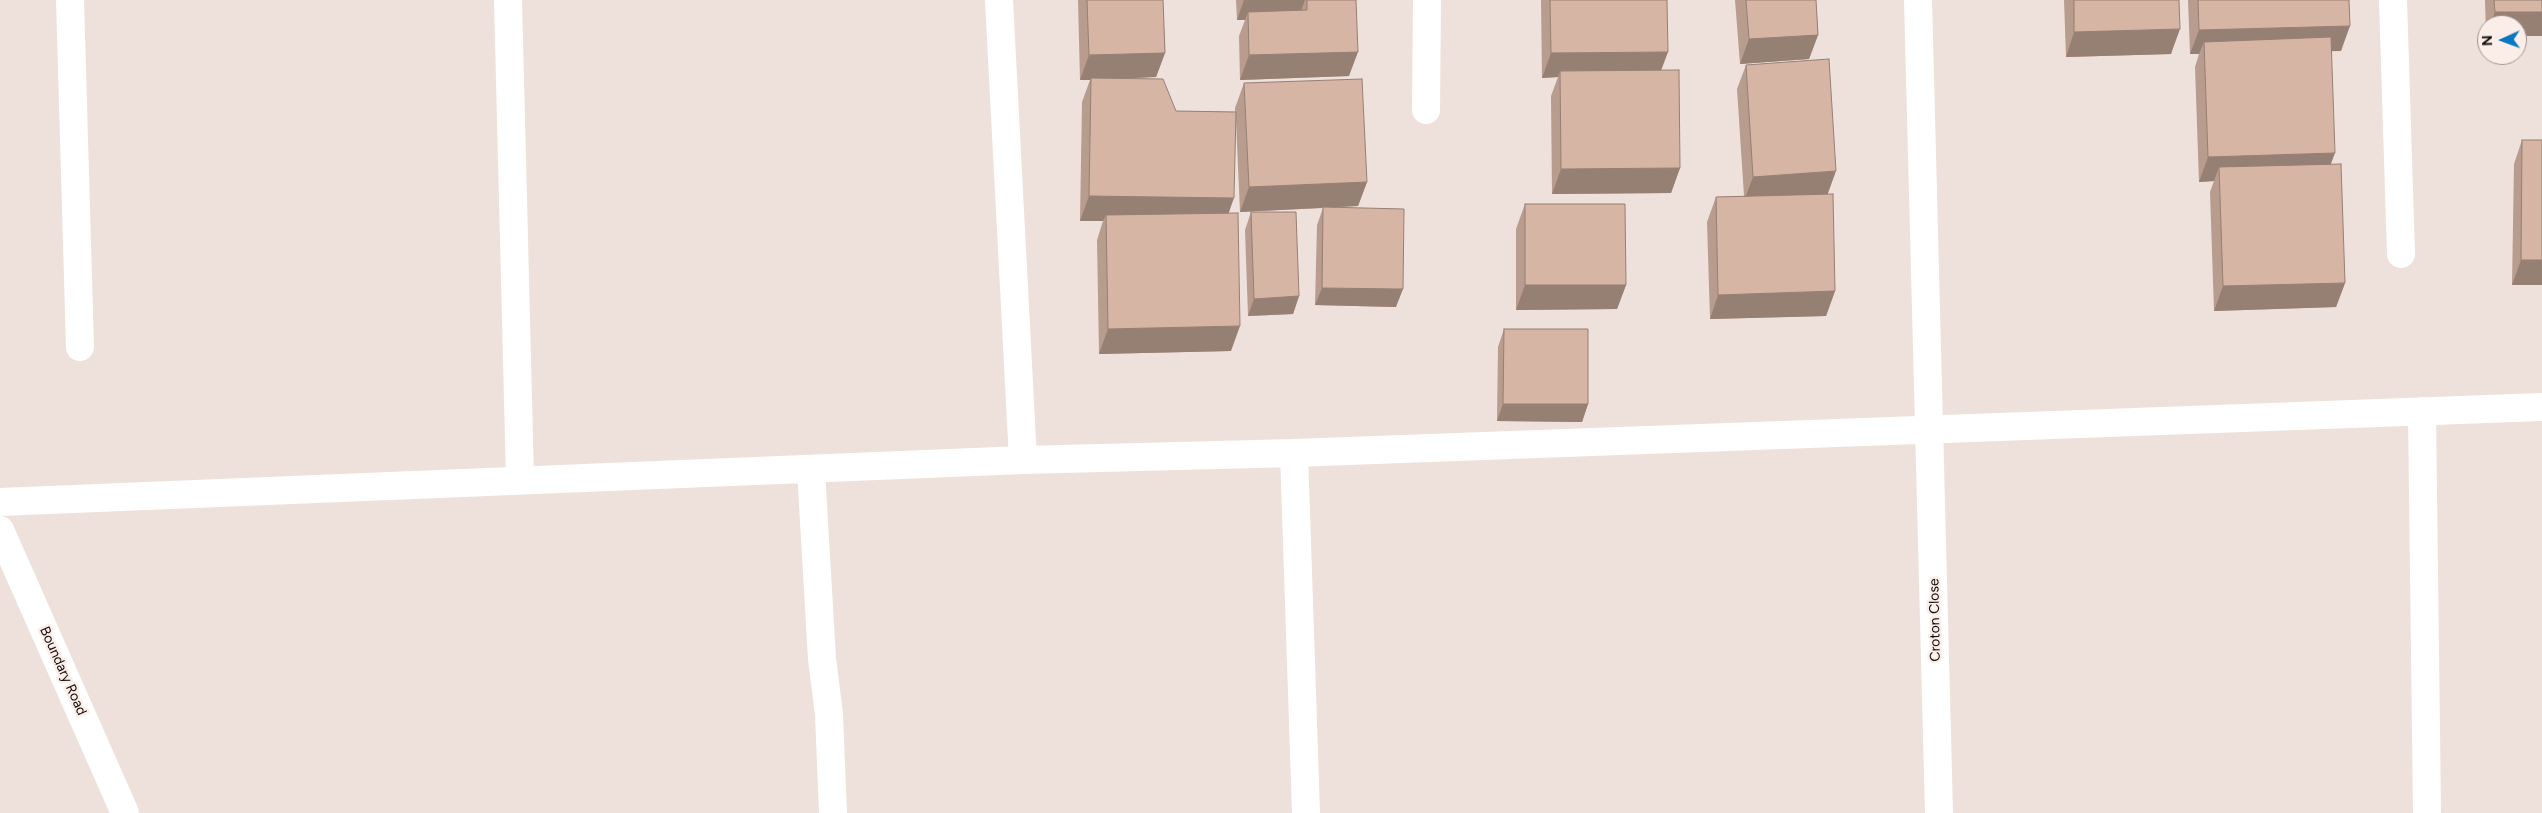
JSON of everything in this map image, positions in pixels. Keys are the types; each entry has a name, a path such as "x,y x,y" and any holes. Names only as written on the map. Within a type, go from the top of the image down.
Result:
{"street":[{"path":"70,0 80,347"},
{"path":"508,0 520,479"},
{"path":"999,0 1023,460"},
{"path":"1426,110 1427,0"},
{"name":"Croton Close","path":"1918,0 1940,813"},
{"path":"2393,0 2401,254"},
{"path":"0,502 520,479 811,470 1023,460 1294,453 2542,406"},
{"path":"2422,411 2427,812"},
{"path":"1294,453 1306,813"},
{"path":"811,470 822,659 829,714 833,813"},
{"name":"Boundary Road","path":"0,530 125,813"}],"building":[{"path":"1087,0 1163,0 1165,53 1089,55"},
{"path":"1307,0 1356,0 1358,52 1249,55 1248,12 1307,10"},
{"path":"1550,0 1667,0 1668,52 1551,53"},
{"path":"1746,0 1816,0 1818,35 1749,39"},
{"path":"2074,0 2179,0 2180,29 2074,32"},
{"path":"2198,0 2349,0 2350,26 2199,30"},
{"path":"2494,0 2542,0 2542,12 2495,12"},
{"path":"2331,37 2335,153 2208,157 2204,42"},
{"path":"1829,59 1836,171 1753,177 1746,65"},
{"path":"1679,70 1680,168 1561,169 1560,71"},
{"path":"1091,78 1163,79 1176,111 1236,112 1234,198 1089,196"},
{"path":"1362,79 1367,182 1249,187 1244,83"},
{"path":"2522,140 2542,140 2542,260 2521,260"},
{"path":"2341,164 2345,283 2223,286 2219,167"},
{"path":"1833,194 1835,291 1718,295 1716,197"},
{"path":"1525,204 1625,204 1626,285 1525,285"},
{"path":"1323,207 1404,209 1403,289 1322,288"},
{"path":"1251,212 1296,212 1299,296 1254,299"},
{"path":"1238,213 1240,326 1108,329 1106,215"},
{"path":"1504,329 1588,329 1588,404 1503,404"}]}
